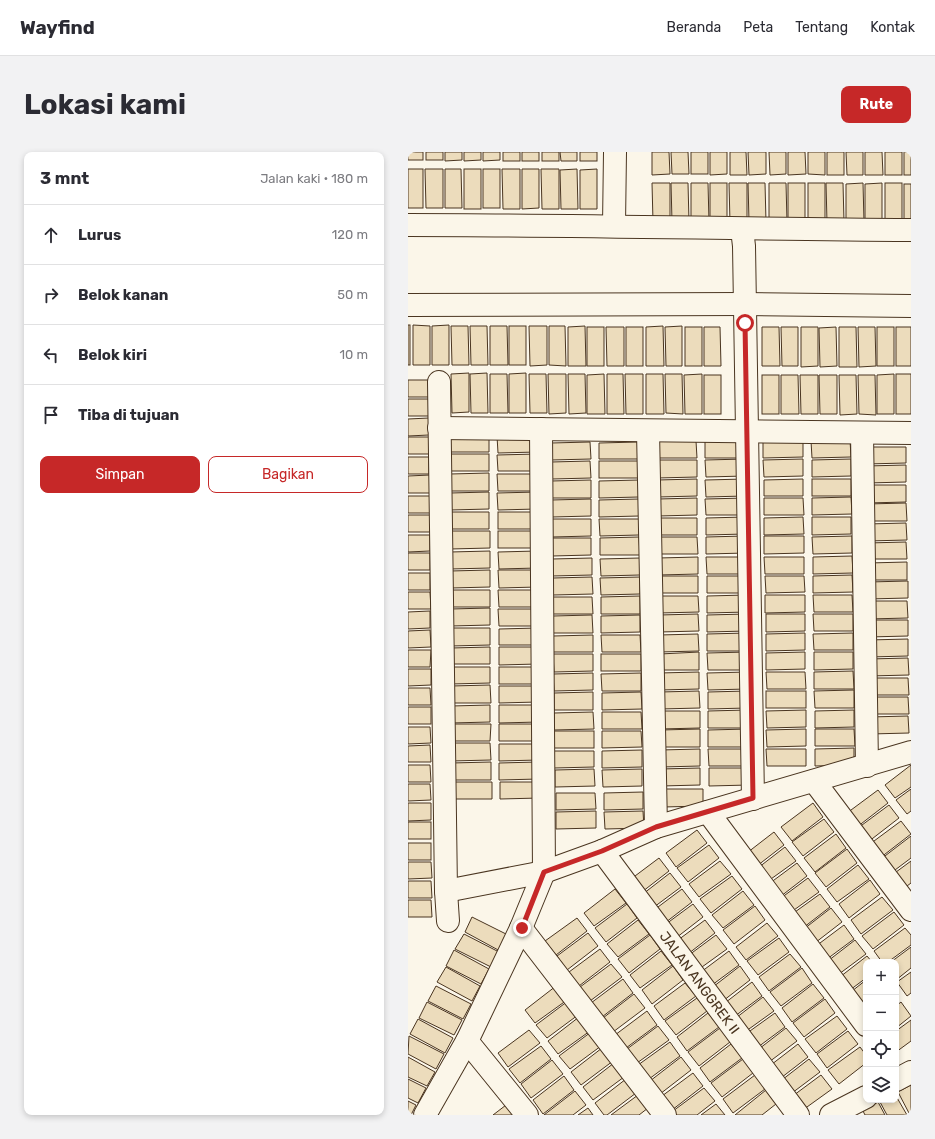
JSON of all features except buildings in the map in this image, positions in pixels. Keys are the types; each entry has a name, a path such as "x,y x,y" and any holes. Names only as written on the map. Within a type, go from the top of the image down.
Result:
{"street":[{"path":"614,225 615,152"},
{"path":"408,225 614,225 743,238 911,230"},
{"path":"743,238 753,798"},
{"path":"408,305 745,304 911,306"},
{"path":"439,382 446,891 448,921"},
{"path":"439,428 911,433"},
{"path":"425,1115 467,1041 522,928 544,872 542,429"},
{"path":"648,430 656,827"},
{"path":"862,433 867,766"},
{"path":"446,891 544,872 602,851 656,827 911,752"},
{"path":"814,780 911,910"},
{"path":"708,812 863,1021"},
{"name":"JALAN ANGGREK II","path":"602,851 798,1115"},
{"path":"522,928 665,1115"},
{"path":"467,1041 527,1115"},
{"path":"831,1115 863,1098"}],"route":[{"path":"522,928 544,872 602,851 656,827 753,798 745,323"}]}
